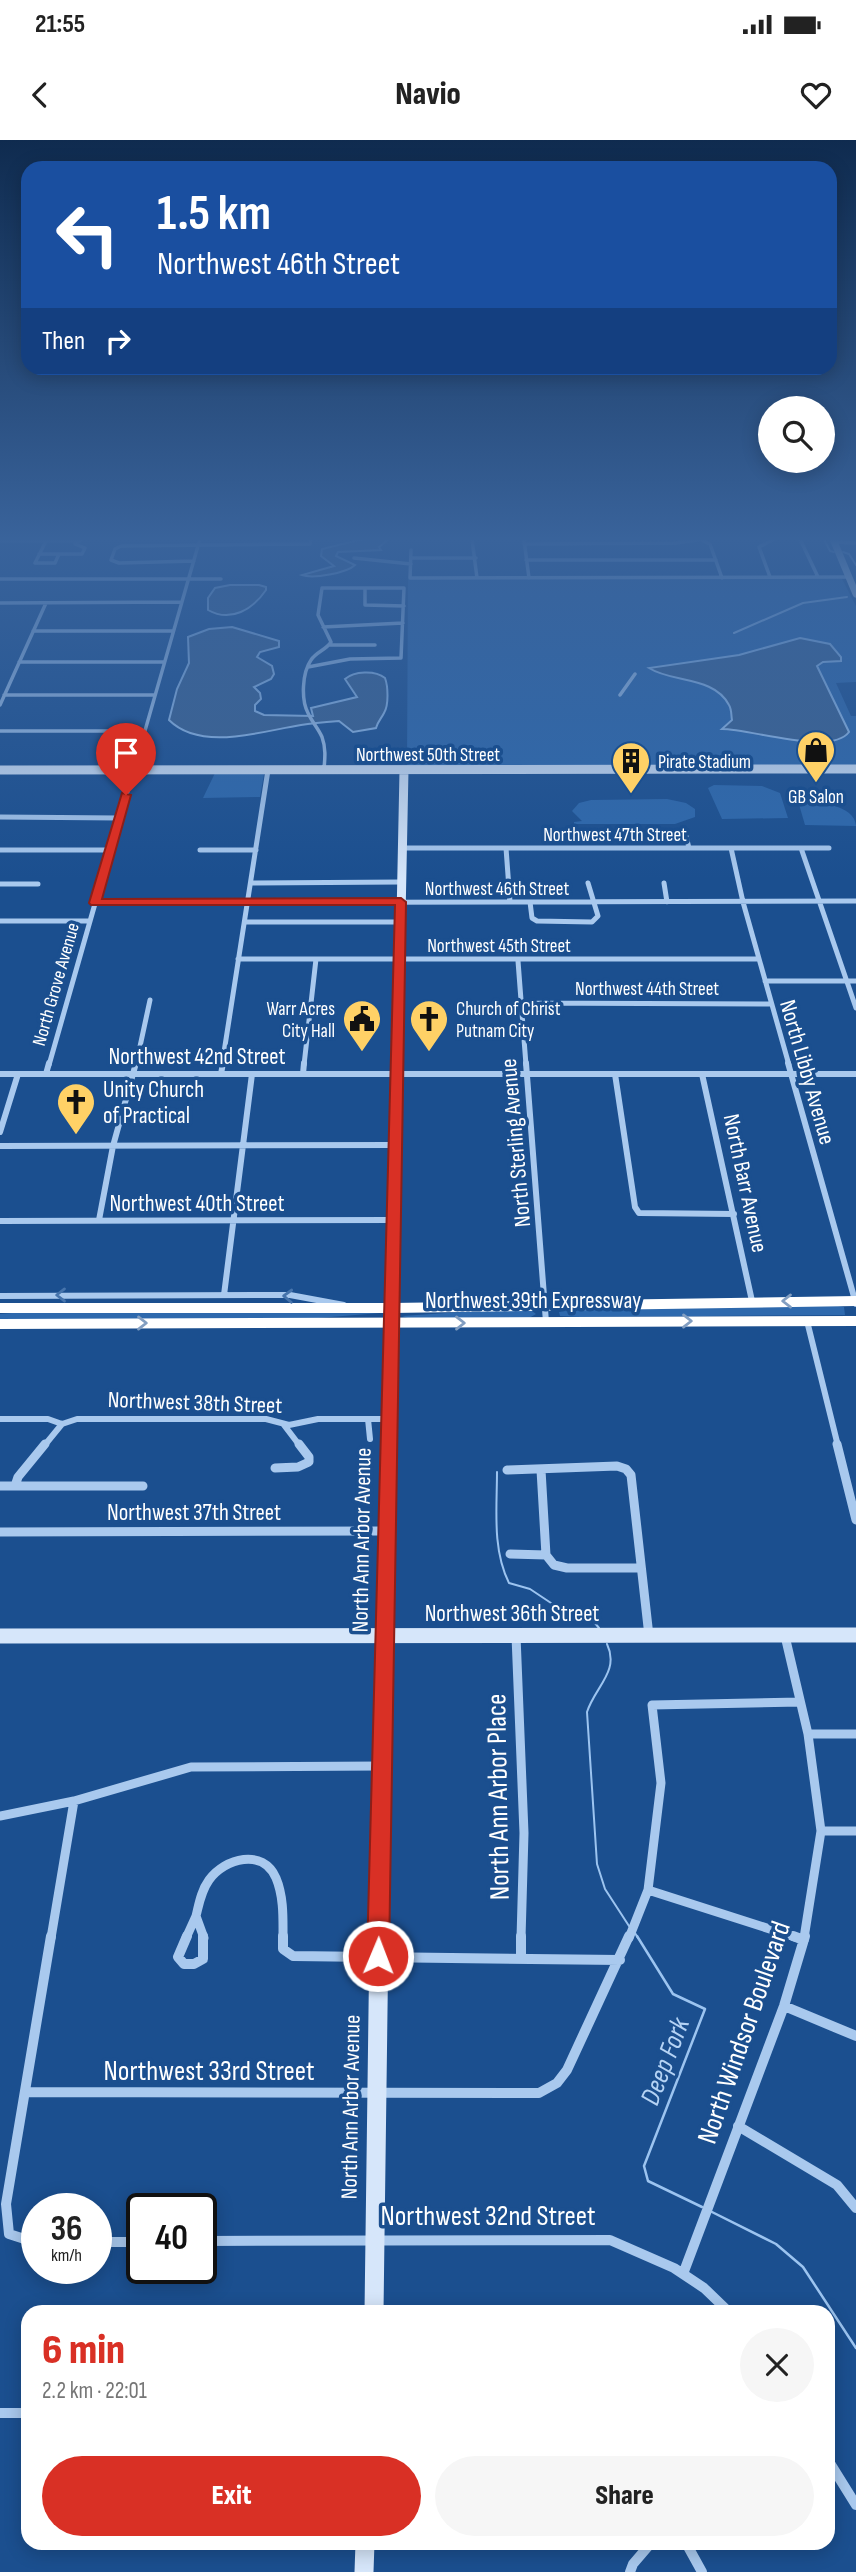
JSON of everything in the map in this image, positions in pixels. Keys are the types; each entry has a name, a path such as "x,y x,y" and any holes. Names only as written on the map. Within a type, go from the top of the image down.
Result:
{"highway":[{"name":"Northwest 39th Expressway","path":"546,1314 752,1301 856,1302"},
{"name":"Northwest 39th Expressway","path":"0,1308 355,1308 392,1315"},
{"name":"Northwest 39th Expressway","path":"0,1324 546,1314 856,1321"}],"main road":[{"name":"Northwest 50th Street","path":"0,770 856,769"},
{"name":"North Ann Arbor Avenue","path":"374,2305 381,1766 404,770"},
{"name":"Northwest 36th Street","path":"0,1636 856,1635"},
{"path":"364,2572 365,2550"}],"street":[{"path":"0,705 23,652"},
{"name":"North Grove Avenue","path":"46,1074 167,652"},
{"path":"320,652 311,659 308,667 303,707 326,750 324,770"},
{"path":"308,667 350,659 401,657 401,652"},
{"path":"19,662 164,662"},
{"path":"620,695 635,674"},
{"path":"4,695 155,695"},
{"path":"0,731 145,731"},
{"path":"221,1074 268,770"},
{"path":"0,817 120,818"},
{"path":"685,832 689,848"},
{"name":"Northwest 47th Street","path":"402,848 829,848"},
{"path":"506,848 510,902"},
{"name":"North Libby Avenue","path":"731,848 771,1004 856,1302"},
{"path":"801,848 856,1008"},
{"path":"0,850 110,850"},
{"path":"200,850 256,850"},
{"path":"251,883 401,882"},
{"path":"530,902 534,920 558,923 595,921 598,916 588,883"},
{"path":"664,883 667,901"},
{"path":"0,884 38,884"},
{"name":"Northwest 46th Street","path":"95,903 856,901"},
{"path":"0,921 90,921"},
{"path":"245,922 400,922"},
{"path":"303,1074 316,959"},
{"name":"Northwest 45th Street","path":"239,960 759,959"},
{"name":"North Sterling Avenue","path":"518,961 546,1314"},
{"path":"765,981 856,981"},
{"path":"99,1220 113,1146 150,1000"},
{"name":"Northwest 44th Street","path":"522,1003 771,1004"},
{"path":"615,1073 635,1207 639,1213 734,1214"},
{"name":"North Barr Avenue","path":"702,1073 752,1301"},
{"name":"Northwest 42nd Street","path":"0,1074 856,1073"},
{"name":"North Grove Avenue","path":"0,1132 18,1074"},
{"path":"224,1295 253,1074"},
{"path":"0,1146 395,1145"},
{"name":"Northwest 40th Street","path":"0,1221 394,1220"},
{"name":"Northwest 39th Expressway","path":"0,1296 309,1297 355,1308"},
{"path":"807,1321 856,1520"},
{"name":"Northwest 38th Street","path":"0,1419 48,1419 62,1424 77,1419 266,1419 284,1425 318,1419 390,1419"},
{"path":"368,1419 370,1439"},
{"path":"15,1486 18,1477 62,1424"},
{"path":"275,1468 298,1467 309,1462 309,1457 284,1425"},
{"path":"507,1469 617,1466 626,1469 631,1475 649,1636"},
{"path":"541,1470 546,1555 554,1565 567,1568 641,1568"},
{"path":"0,1486 143,1486"},
{"name":"Northwest 37th Street","path":"0,1532 388,1531"},
{"path":"510,1554 546,1555"},
{"name":"North Ann Arbor Place","path":"516,1635 524,1833 521,1957"},
{"name":"North Windsor Boulevard","path":"683,2274 784,2006 804,1940 821,1831 808,1734 784,1635"},
{"path":"196,1916 202,1928 205,1951 203,1959 194,1964 184,1964 178,1957 179,1951 196,1916 200,1895 209,1879 235,1861 251,1858 262,1861 281,1886 283,1949 293,1956 620,1959 648,1890 661,1783 652,1705 800,1702"},
{"path":"808,1734 856,1734"},
{"path":"0,1816 74,1801 191,1767 381,1766"},
{"path":"21,2238 9,2234 6,2204 74,1801"},
{"path":"821,1831 856,1831"},
{"path":"648,1890 804,1940"},
{"name":"Northwest 33rd Street","path":"25,2092 539,2093 557,2083 567,2070 620,1959"},
{"path":"784,2006 856,2036"},
{"path":"738,2126 837,2185 856,2208"},
{"name":"Northwest 32nd Street","path":"217,2241 610,2240 639,2249 683,2274 721,2305"},
{"path":"0,2413 21,2413"},
{"path":"835,2471 856,2505"},
{"path":"630,2572 645,2550"},
{"path":"690,2550 702,2572"}],"shaded area":[{"path":"189,652 260,652 257,657 272,666 274,674 271,679 254,687 260,693 261,699 255,705 255,711 264,715 313,716 311,708 357,697 345,679 359,673 381,675 385,678 386,710 376,728 353,732 339,721 232,737 198,735 182,730 169,720 177,689 189,663"},
{"path":"408,652 856,652 856,682 836,683 851,716 856,716 856,766 407,766"},
{"path":"748,652 837,652 841,661 823,662 817,666 849,732 840,739 809,742 722,729 732,720 730,707 722,696 703,685 649,668"},
{"path":"215,773 264,774 260,797 203,798"},
{"path":"714,785 762,786 780,793 788,818 722,819 708,788"},
{"path":"667,799 686,803 695,809 695,817 675,824 574,824 582,821 572,811 579,803 591,800"},
{"path":"798,801 841,808 854,819 856,826 805,825"},
{"path":"844,1307 845,1315 577,1317 560,1316 559,1312 567,1309"},
{"path":"476,1311 532,1311 536,1314 529,1318 411,1319 402,1316"},
{"path":"24,1312 380,1313 306,1319 0,1319 0,1314"}],"waterway":[{"name":"Deep Fork","path":"497,1472 498,1542 509,1583 530,1589 554,1605 586,1612 599,1628"},
{"name":"Deep Fork","path":"607,1644 610,1654 608,1671 587,1712 597,1864 605,1889 629,1926"},
{"name":"Deep Fork","path":"635,1933 638,1938"},
{"name":"Deep Fork","path":"637,1936 673,1994 705,2009 644,2166 648,2181 702,2207"},
{"name":"Deep Fork","path":"710,2211 776,2244 803,2267 828,2305"},
{"name":"Deep Fork","path":"835,2316 856,2348"}],"place":[{"name":"GB Salon","path":"816,784"},
{"name":"Pirate Stadium","path":"631,795"},
{"name":"Warr Acres City Hall","path":"362,1053"},
{"name":"Church of Christ Putnam City","path":"429,1053"},
{"name":"Unity Church of Practical","path":"76,1136"}],"route":[{"path":"126,795 95,903 401,902 378,1956"}]}
